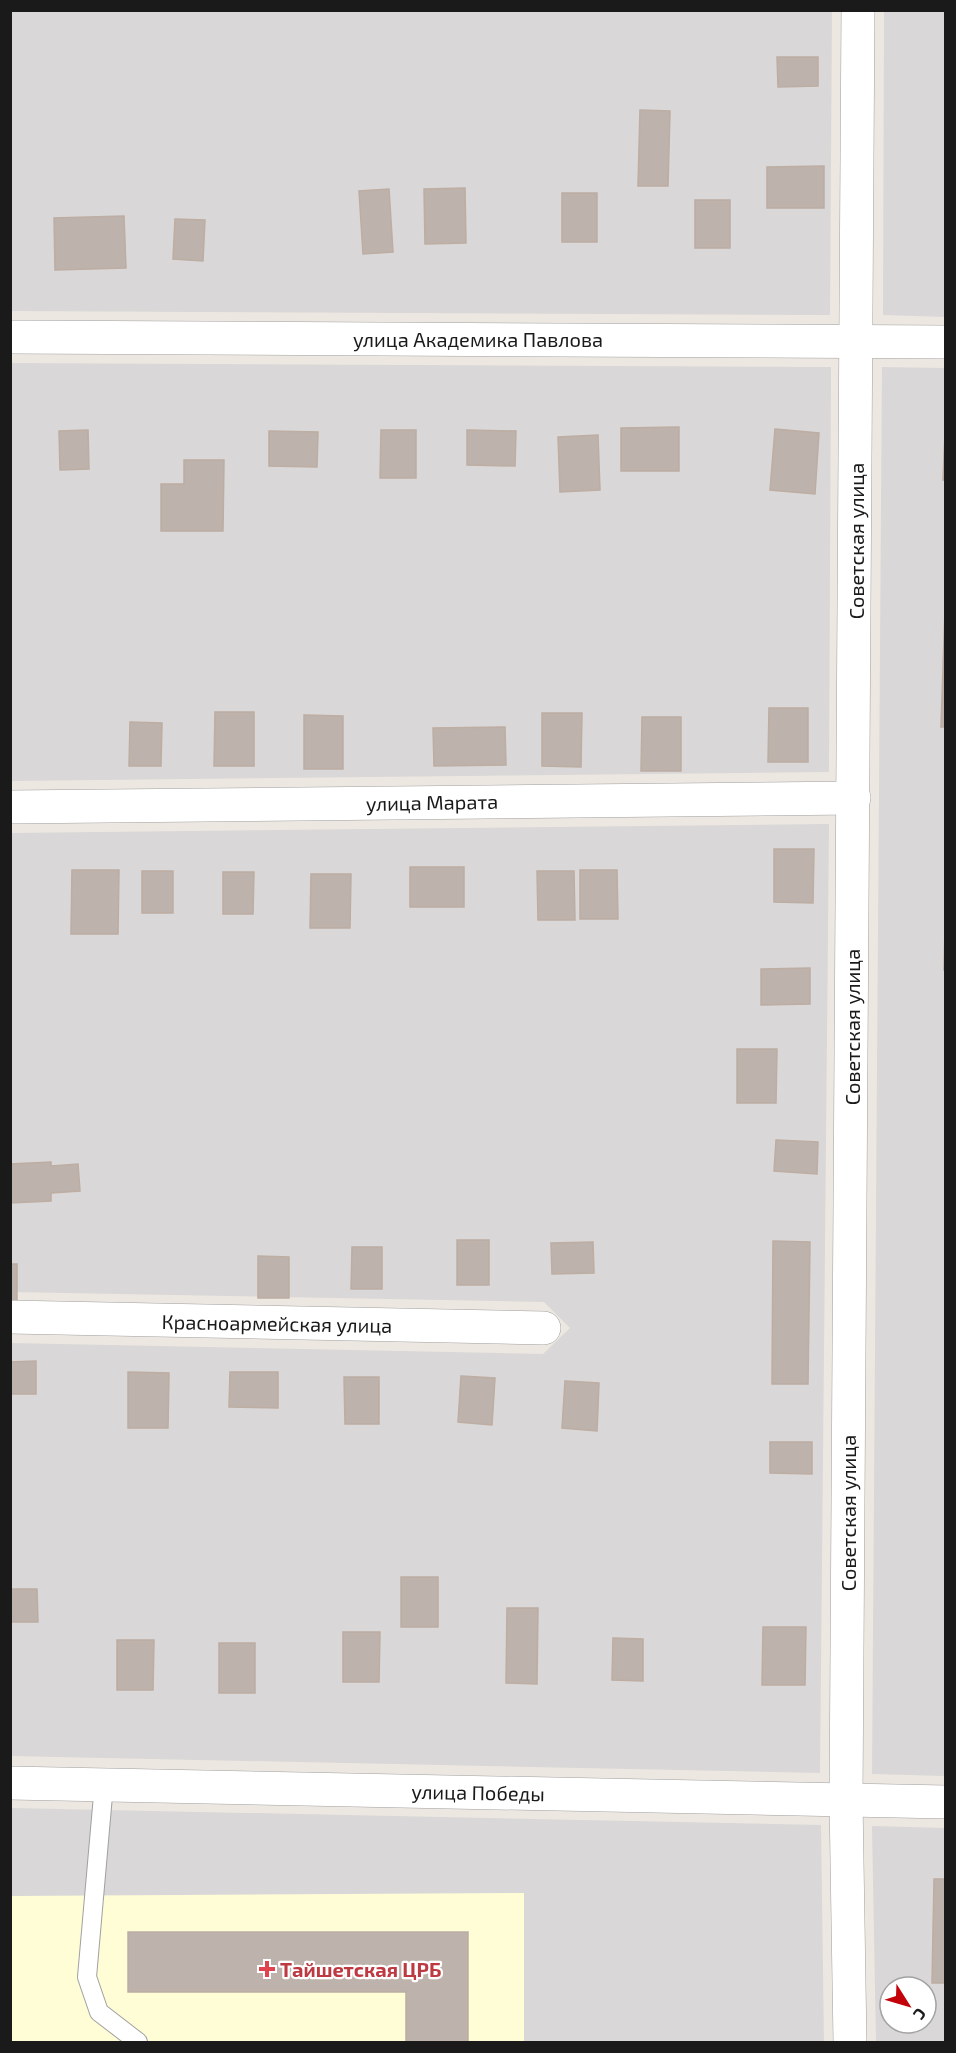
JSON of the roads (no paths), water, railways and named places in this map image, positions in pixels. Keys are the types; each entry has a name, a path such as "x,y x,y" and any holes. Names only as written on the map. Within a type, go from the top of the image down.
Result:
{"street":[{"name":"Советская улица","path":"850,2043 846,1800 858,10"},
{"name":"улица Академика Павлова","path":"10,337 945,342"},
{"name":"улица Марата","path":"10,807 854,798"},
{"name":"Красноармейская улица","path":"10,1317 544,1328"},
{"name":"улица Победы","path":"10,1782 945,1802"}],"lane":[{"path":"104,1784 87,1977 99,2012 138,2043"}],"place":[{"name":"Тайшетская ЦРБ","path":"267,1969"}]}
